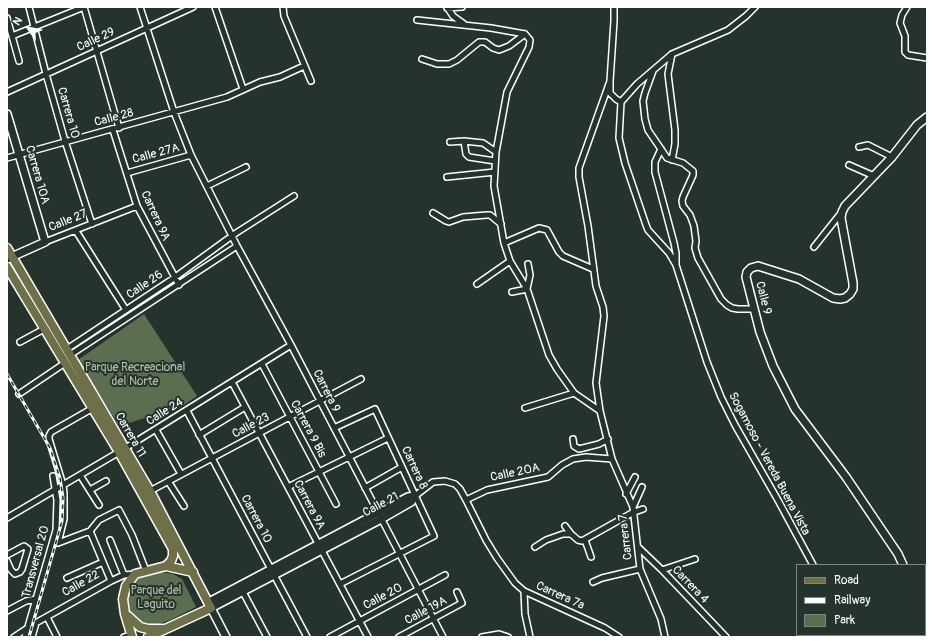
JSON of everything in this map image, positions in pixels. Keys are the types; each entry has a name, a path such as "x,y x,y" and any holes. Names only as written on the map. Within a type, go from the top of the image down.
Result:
{"main road":[{"name":"Carrera 11","path":"7,248 10,258 69,352 173,549 174,556 166,566"},
{"name":"Carrera 11","path":"7,267 92,408 150,491 210,605"},
{"name":"Calle 22","path":"135,574 166,566"},
{"path":"166,566 193,572"},
{"path":"133,637 123,599 126,586 135,574"},
{"name":"Calle 21","path":"148,637 210,605"},
{"path":"126,614 140,627 148,629 166,629"}],"street":[{"name":"Carrera 10","path":"29,7 65,141 92,224"},
{"path":"12,36 84,7 119,128"},
{"name":"Carrera 9","path":"140,7 174,112 190,155 443,637"},
{"name":"Calle 29","path":"7,92 192,7"},
{"path":"214,7 244,89"},
{"path":"283,7 284,16 311,81"},
{"path":"447,8 462,7"},
{"path":"614,7 610,93 621,102 637,84 672,54 728,30 755,7"},
{"path":"907,7 902,15 900,23 905,36 904,52 908,55 927,58"},
{"path":"447,8 453,16 464,24"},
{"path":"7,18 19,61"},
{"path":"417,20 464,24 525,34 530,40 507,92 496,152 494,186 504,243 510,262 527,289 549,355 559,373 574,393 600,411"},
{"path":"422,59 436,64 449,64 457,60 479,42 485,42 498,50 509,46 525,34"},
{"path":"672,54 668,74 675,130 675,144 672,160"},
{"name":"Calle 28","path":"7,158 65,141 113,130 227,97 260,82 280,77 304,66"},
{"path":"654,69 644,93 643,101 645,119 648,130 667,158 683,163 693,171 693,175 682,201 683,206 690,215 694,226 696,241 695,248 698,258 721,299 726,305 732,308 744,310 753,309"},
{"name":"Carrera 7","path":"610,82 579,168 579,177 588,226 593,269 604,316 596,383 600,411 612,459 633,510 640,569 661,620 665,637"},
{"name":"Sogamoso - Vereda Buena Vista","path":"621,102 619,138 625,163 648,230 669,253 676,265 707,362 721,397 812,564"},
{"name":"Carrera 10A","path":"7,114 45,242"},
{"path":"814,247 842,212 845,206 892,157 917,125 927,117"},
{"name":"Carrera 9A","path":"113,130 137,206 179,285"},
{"path":"450,142 464,141 483,143 496,152"},
{"path":"464,141 466,154 470,157 495,161"},
{"path":"859,147 868,146 892,157"},
{"path":"660,149 655,162 655,172 674,243 676,265"},
{"name":"Calle 27A","path":"127,173 190,155"},
{"path":"849,165 874,176"},
{"path":"207,186 246,167"},
{"path":"447,177 495,172"},
{"name":"Calle 26","path":"69,352 232,236 294,196"},
{"name":"Calle 27","path":"10,258 45,242 137,206"},
{"name":"Calle 9","path":"842,212 842,225 853,283 853,289 845,298 833,298 800,279 765,267 753,266 747,272 746,277 760,332 773,366 795,409 846,476 898,554 903,564"},
{"path":"433,213 449,222 463,217 481,214 490,215 501,224"},
{"path":"504,243 539,228 547,230 559,252 564,256 593,269"},
{"path":"76,230 126,310"},
{"name":"Calle 26","path":"69,352 179,285 237,246"},
{"path":"477,284 510,262"},
{"path":"527,289 530,275 528,264"},
{"path":"512,292 527,289"},
{"path":"20,342 44,328"},
{"name":"Calle 24","path":"7,518 156,430 291,345"},
{"path":"19,394 65,363"},
{"name":"Carrera 9 Bis","path":"262,364 336,504"},
{"name":"Calle 23","path":"150,491 361,379"},
{"name":"Carrera 9A","path":"232,382 368,637"},
{"path":"524,408 574,393"},
{"path":"199,434 245,407"},
{"name":"Transversal 20","path":"90,531 58,543 64,519 65,506 63,485 49,436 51,432 92,408"},
{"name":"Carrera 8","path":"334,428 375,409 434,536 400,554"},
{"name":"Carrera 10","path":"187,411 307,637"},
{"path":"156,430 181,474"},
{"path":"288,487 350,458 388,438"},
{"path":"573,439 574,446 579,449 600,444 608,439"},
{"name":"Calle 20A","path":"466,500 487,490 548,476 562,465 573,459 586,457 612,459"},
{"path":"365,488 402,467"},
{"path":"80,475 99,505"},
{"name":"Transversal 20","path":"25,637 56,530 57,500 53,476"},
{"path":"626,494 636,477"},
{"name":"Carrera 7ª","path":"415,496 434,482 445,480 455,484 460,489 486,540 515,583 524,591 604,628 619,637"},
{"path":"90,490 106,481"},
{"path":"168,481 184,506"},
{"path":"633,510 642,487"},
{"name":"Calle 21","path":"210,605 380,516 408,497 415,496"},
{"path":"565,526 578,540 584,541 633,510 643,508"},
{"path":"111,581 90,531 99,520 119,510 132,535 146,571"},
{"path":"535,547 546,540 563,534 571,534"},
{"path":"110,540 124,575"},
{"path":"584,541 591,557"},
{"path":"7,555 24,546 28,549 20,572 15,574 11,570 7,561"},
{"name":"Carrera 4","path":"638,547 726,637"},
{"path":"340,584 400,554"},
{"path":"662,570 695,559"},
{"path":"67,578 103,562"},
{"path":"593,582 606,577 640,569"},
{"name":"Calle 21","path":"210,605 243,592 273,572"},
{"name":"Calle 22","path":"14,637 27,628 111,581 124,575 135,574"},
{"name":"Calle 20","path":"330,637 445,575"},
{"path":"524,591 525,614 530,637"},
{"path":"243,592 267,637"},
{"name":"Calle 19A","path":"399,637 462,603 457,592"},
{"path":"7,611 26,601 36,599"},
{"name":"Carrera 11","path":"210,605 225,636"},
{"path":"47,617 57,637"},
{"path":"32,637 36,623"},
{"path":"482,637 499,634 508,637"},
{"path":"124,637 128,635 133,637"}],"green space":[{"name":"Parque Recreacional del Norte","path":"144,314 197,396 181,407 119,426 78,360"},
{"name":"Parque del Laguito","path":"153,571 173,574 182,579 196,607 156,625 147,626 132,616 129,611 129,592 135,582 142,576"}],"railway":[{"path":"7,374 50,448 60,478 63,498 62,521 29,637"}]}
